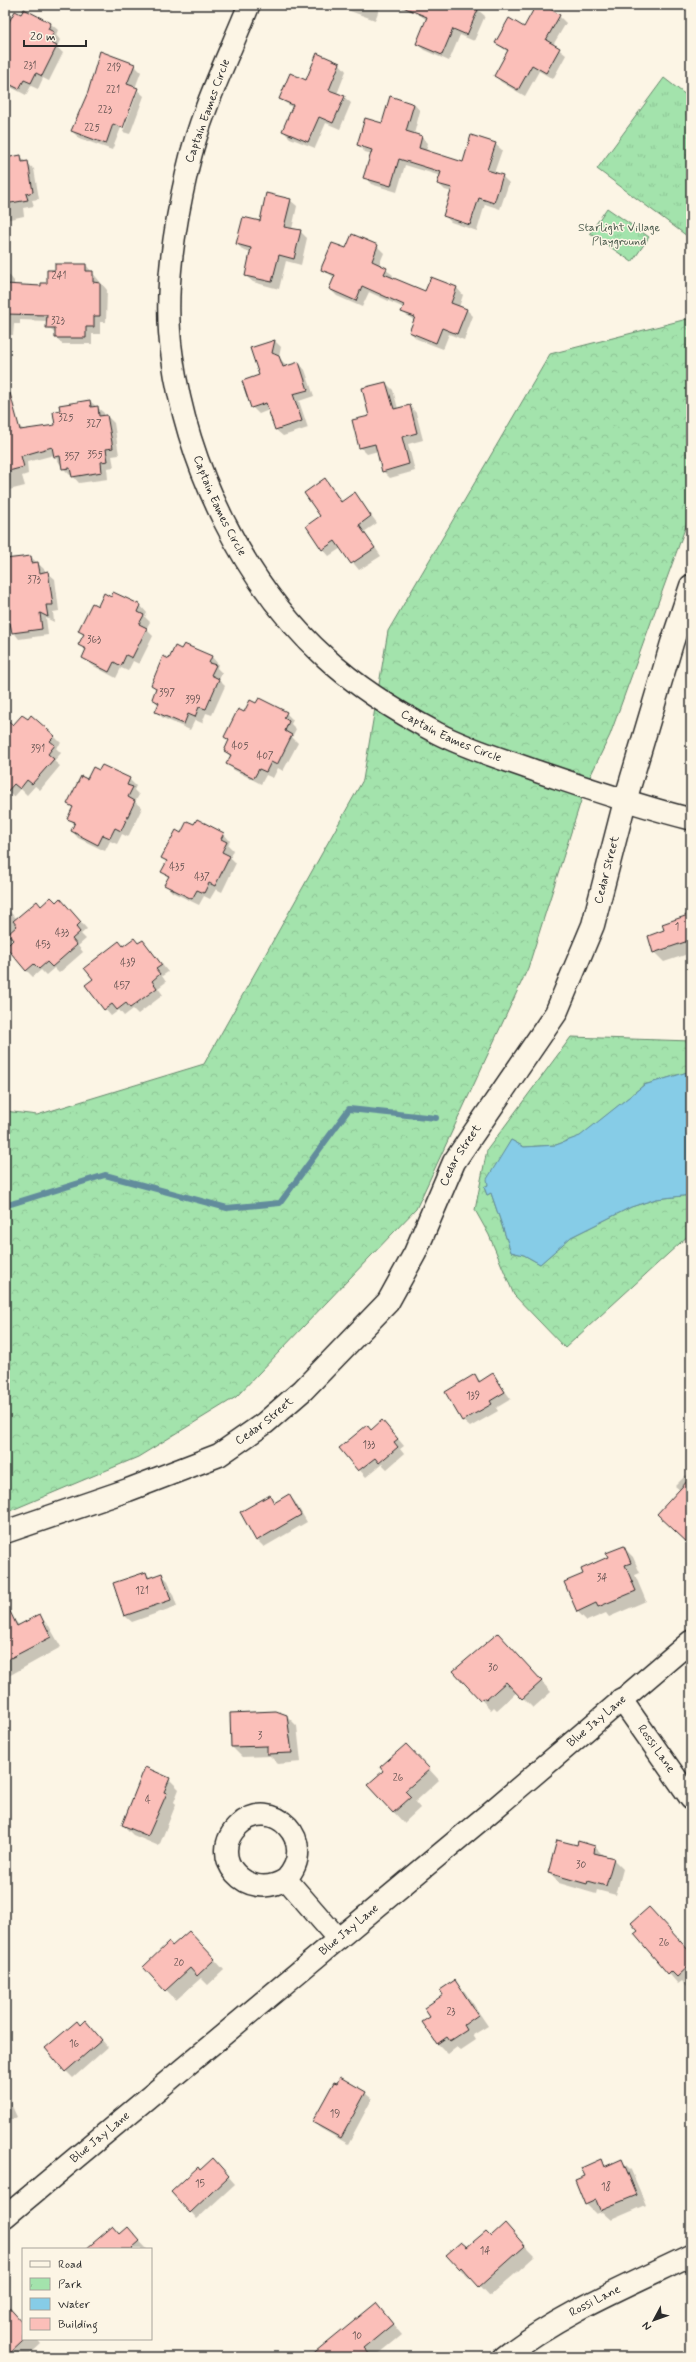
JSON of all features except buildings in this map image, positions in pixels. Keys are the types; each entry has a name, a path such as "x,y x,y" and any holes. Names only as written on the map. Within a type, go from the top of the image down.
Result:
{"street":[{"name":"Captain Eames Circle","path":"249,5 200,128 188,164 173,250 169,310 172,354 189,430 205,478 226,524 254,571 304,636 327,660 395,709 439,734 488,754 625,801 691,818"},
{"name":"Cedar Street","path":"5,1532 128,1490 219,1455 265,1423 303,1390 388,1302 415,1253 454,1162 556,1013 593,925 625,801 691,586"},
{"name":"Blue Jay Lane","path":"5,2217 338,1939 691,1641"},
{"name":"Rossi Lane","path":"621,1699 691,1799"},
{"path":"286,1879 338,1939"},
{"name":"Rossi Lane","path":"504,2357 540,2332 577,2310 691,2255"}],"green space":[{"path":"664,78 691,99 691,230 687,236 597,169"},
{"name":"Starlight Village Playground","path":"607,208 649,237 632,262 590,233"},
{"path":"691,318 691,512 610,735 586,785 528,968 416,1209 236,1397 138,1457 5,1513 5,1111 37,1115 204,1064 363,780 388,631 550,354"},
{"path":"571,1037 691,1041 691,1071 644,1085 581,1136 556,1145 524,1147 511,1140 488,1185 484,1187 487,1195 491,1193 511,1252 524,1255 540,1264 571,1237 631,1207 656,1199 691,1195 691,1233 565,1348 514,1295 489,1235 475,1210 487,1150"}],"water":[{"path":"691,1071 691,1195 656,1199 631,1207 571,1237 540,1264 524,1255 511,1252 491,1193 487,1195 484,1187 488,1185 487,1179 511,1140 524,1147 556,1145 580,1136 644,1085"}],"waterway":[{"path":"5,1203 11,1204 105,1175 227,1208 280,1203 349,1109 436,1118"}]}
